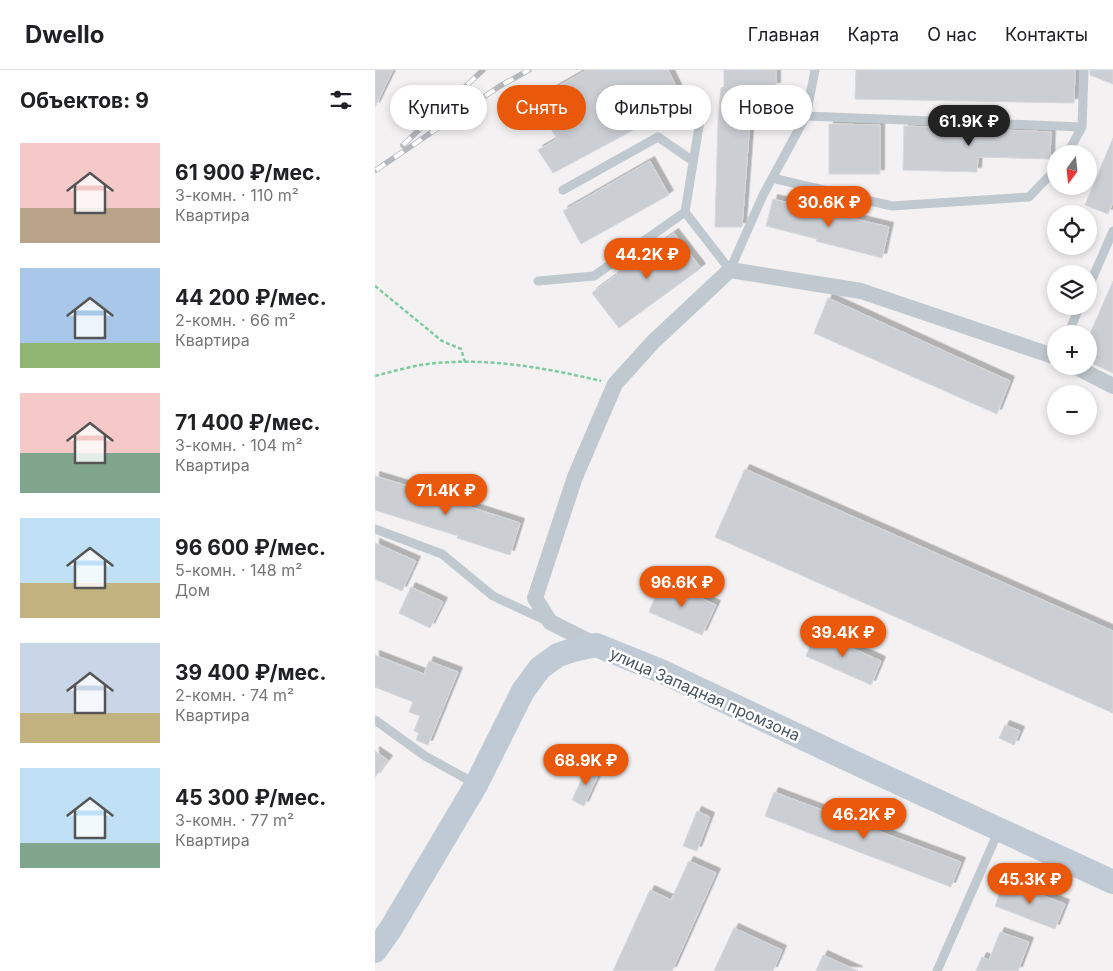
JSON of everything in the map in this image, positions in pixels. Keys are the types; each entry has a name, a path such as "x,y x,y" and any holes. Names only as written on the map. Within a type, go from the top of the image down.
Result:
{"street":[{"path":"596,645 550,622 535,598 575,477 615,384 653,342 730,270 861,291 1047,355"},
{"path":"1092,375 1113,386"},
{"name":"улица Западная промзона","path":"375,951 390,930 476,785 523,691 540,668 558,655 596,645 663,672 1113,882"}],"lane":[{"path":"812,85 815,70"},
{"path":"1072,145 1082,127 1084,70"},
{"path":"812,116 1082,127"},
{"path":"538,281 594,276 685,212 698,130"},
{"path":"685,212 730,270 763,196 798,130"},
{"path":"563,190 658,137 693,161"},
{"path":"772,178 892,206 1029,197 1047,178"},
{"path":"1097,268 1113,231"},
{"path":"375,529 442,554 493,596 550,622"},
{"path":"375,720 425,756 476,785"},
{"path":"937,971 999,830"}],"path":[{"path":"375,286 442,341 461,349 465,362"},
{"path":"375,376 420,365 465,362 528,366 615,384"}],"building":[{"path":"375,70 393,70 375,107"},
{"path":"587,70 668,70 675,85 596,85 596,130 633,130 553,173 538,150 557,139 552,130 586,130 586,85 560,85"},
{"path":"724,70 776,70 776,85 724,85"},
{"path":"856,70 1075,70 1074,103 855,99"},
{"path":"1090,70 1113,70 1113,84 1090,75"},
{"path":"721,88 721,130 749,130 742,227 715,227 718,122"},
{"path":"829,124 880,125 880,174 829,174"},
{"path":"904,126 1051,132 1051,145 1047,145 1047,159 978,157 977,172 903,170"},
{"path":"1113,138 1113,202 1108,214 1097,210 1097,205 1085,205 1089,195 1097,195 1097,176"},
{"path":"650,161 669,195 581,244 563,211"},
{"path":"773,199 889,227 882,258 766,226"},
{"path":"674,233 701,268 619,328 592,293"},
{"path":"1113,281 1113,373 1097,366 1097,325 1094,325"},
{"path":"828,298 1010,381 997,414 814,333"},
{"path":"745,469 1113,631 1113,713 715,537"},
{"path":"375,476 464,503 464,505 520,523 510,555 457,538 458,536 375,510"},
{"path":"375,543 416,561 402,591 375,579"},
{"path":"662,581 716,605 702,635 649,612"},
{"path":"411,587 443,602 430,628 399,613"},
{"path":"816,632 881,661 871,685 806,656"},
{"path":"375,655 424,674 429,661 458,672 428,745 416,740 419,733 414,731 420,716 409,712 413,702 375,687"},
{"path":"1005,725 1020,731 1014,745 999,738"},
{"path":"375,751 388,760 375,777"},
{"path":"588,766 600,771 584,806 572,800"},
{"path":"774,792 961,862 951,887 765,816"},
{"path":"697,811 710,817 697,851 683,846"},
{"path":"689,861 716,873 672,971 613,971 650,890 671,900"},
{"path":"1004,881 1065,904 1055,929 995,906"},
{"path":"734,928 782,950 773,971 714,971"},
{"path":"1000,932 1029,942 1018,971 976,971 982,957 989,960"},
{"path":"823,955 858,971 816,971"}],"railway":[{"path":"403,145 483,70"},
{"path":"376,170 500,86 529,70"}]}
